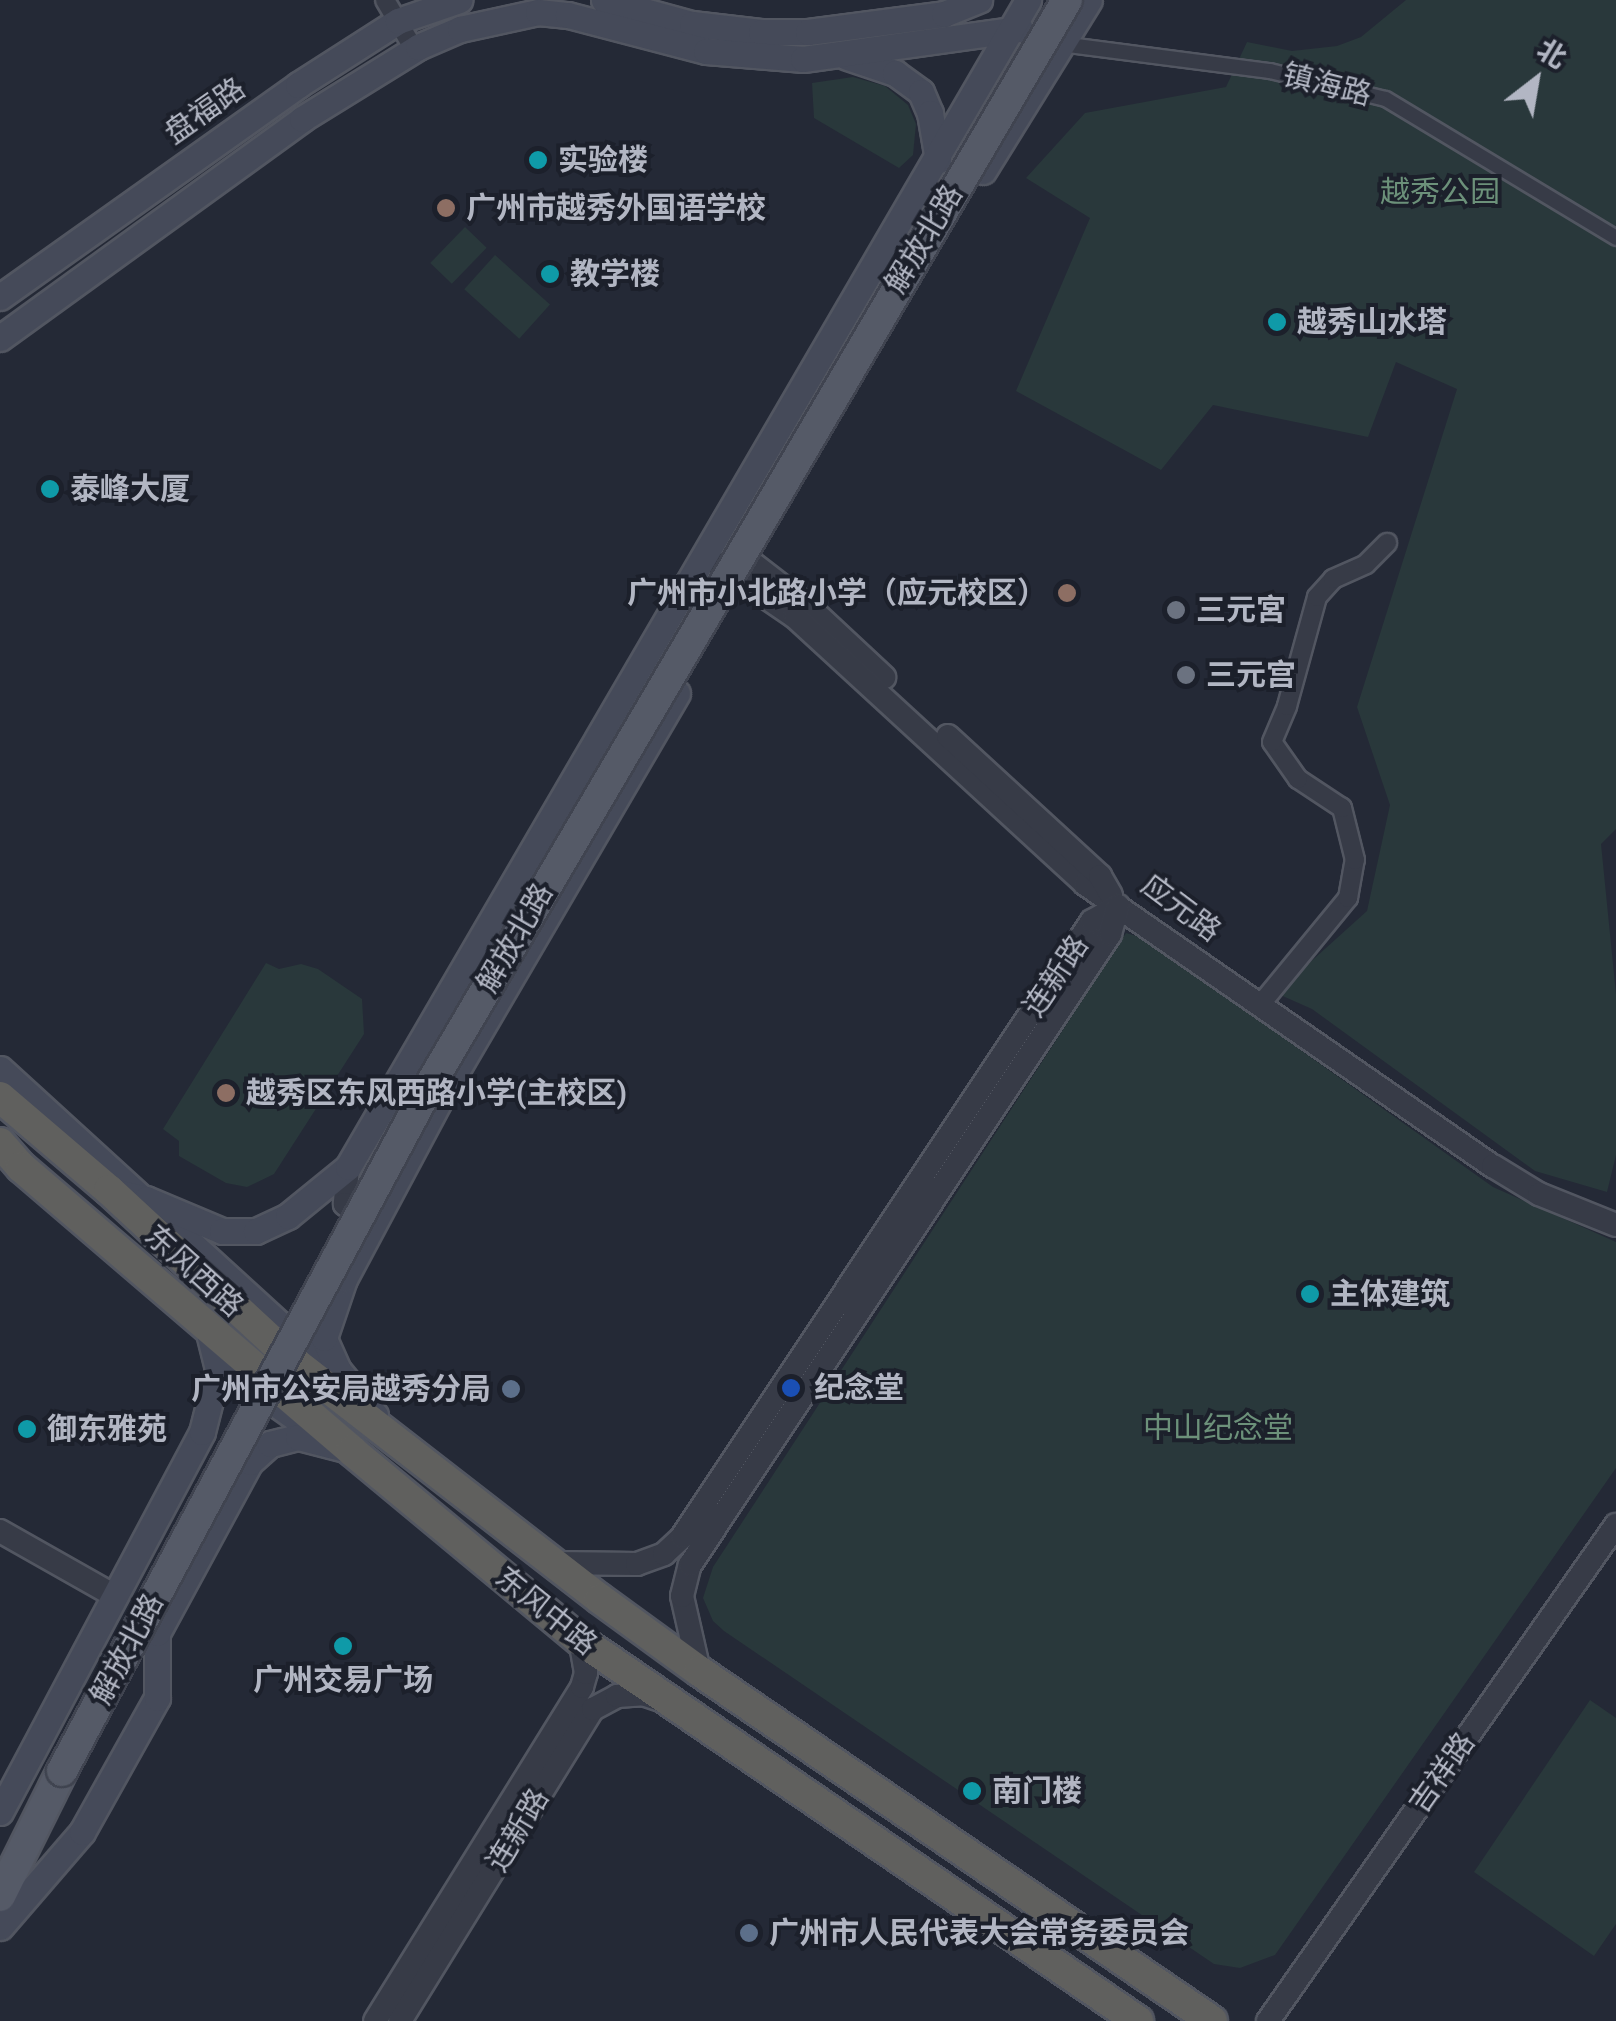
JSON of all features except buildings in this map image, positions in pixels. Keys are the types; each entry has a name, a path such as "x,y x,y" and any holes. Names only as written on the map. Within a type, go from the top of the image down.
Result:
{"highway":[{"name":"东风西路","path":"0,1097 109,1190 284,1352 394,1439"},
{"name":"东风中路","path":"5,1152 352,1451 580,1640 1138,2021"},
{"name":"东风中路","path":"394,1439 699,1671 1212,2021"}],"main road":[{"name":"盘福路","path":"0,297 392,11 459,0"},
{"path":"604,0 692,24 761,32 808,32 944,14 979,0"},
{"name":"解放北路","path":"109,1190 146,1198 222,1230 256,1231 288,1216 348,1167 938,160 1001,35 1028,0"},
{"name":"解放北路","path":"0,1896 57,1768 318,1260 441,1040 1052,0"},
{"path":"0,338 302,119 414,49 492,19 538,12 568,15 735,56 803,59 1001,35 1077,7"},
{"name":"解放北路","path":"0,1851 57,1768 436,1074 1077,7"},
{"name":"解放北路","path":"394,1439 338,1370 324,1338 344,1278 381,1206 747,572 1061,44 1077,7"},
{"path":"944,14 1001,35 1017,59 1022,78 1014,122"},
{"path":"838,54 895,73 922,92 938,160"},
{"path":"704,557 747,572"},
{"path":"0,1069 306,1346 394,1439"},
{"path":"0,1812 208,1418 218,1369 207,1324"},
{"path":"0,1927 82,1832 157,1698 157,1633 259,1451 298,1437 352,1451"},
{"path":"100,1626 120,1618 157,1633"}],"street":[{"path":"392,11 414,49"},
{"name":"镇海路","path":"1061,44 1270,70 1386,99 1616,238"},
{"path":"1260,1005 1348,898 1355,860 1342,808 1298,779 1272,742 1287,706 1317,597 1333,579 1366,564 1387,543"},
{"name":"应元路","path":"747,572 809,607 1100,876 1118,906 1493,1166 1579,1212 1616,1225"},
{"name":"连新路","path":"553,1563 637,1564 664,1554 682,1537 1092,921 1118,906"},
{"name":"连新路","path":"699,1671 682,1596 690,1565 1110,934 1118,906"},
{"path":"0,1054 76,1140"},
{"path":"348,1167 345,1204 362,1214 381,1206"},
{"name":"吉祥路","path":"1268,2021 1616,1525"},
{"path":"0,1531 116,1596"},
{"name":"连新路","path":"376,2021 582,1688 586,1672 580,1640"},
{"name":"连新路","path":"400,2021 593,1710 617,1696 643,1694 669,1703"}],"green space":[{"name":"越秀公园","path":"1406,0 1616,0 1616,829 1601,844 1616,994 1616,1155 1607,1192 1535,1171 1312,1009 1276,993 1367,911 1390,805 1357,707 1457,389 1396,362 1368,437 1213,405 1161,470 1016,391 1090,218 1026,178 1085,113 1226,87 1247,42 1292,51 1337,46 1361,37"},
{"path":"853,77 885,86 908,105 916,124 913,155 899,168 814,118 812,83"},
{"path":"465,227 487,248 452,284 430,263"},
{"path":"495,255 550,305 519,339 464,289"},
{"name":"中山纪念堂","path":"1126,933 1143,938 1493,1187 1616,1242 1616,1468 1275,1955 1240,1968 1214,1964 724,1631 713,1621 703,1598 713,1567"},
{"path":"266,963 279,969 301,964 318,969 362,999 364,1034 274,1174 247,1187 226,1183 179,1156 179,1141 163,1129"},
{"path":"1590,1700 1616,1718 1616,1924 1594,1956 1474,1872"}],"place":[{"name":"实验楼","path":"538,160"},
{"name":"广州市越秀外国语学校","path":"446,208"},
{"name":"教学楼","path":"550,274"},
{"name":"越秀山水塔","path":"1277,322"},
{"name":"泰峰大厦","path":"50,489"},
{"name":"广州市小北路小学（应元校区）","path":"1067,593"},
{"name":"三元宮","path":"1176,610"},
{"name":"三元宫","path":"1186,675"},
{"name":"越秀区东风西路小学(主校区)","path":"226,1093"},
{"name":"主体建筑","path":"1310,1294"},
{"name":"纪念堂","path":"791,1388"},
{"name":"广州市公安局越秀分局","path":"511,1389"},
{"name":"御东雅苑","path":"27,1429"},
{"name":"广州交易广场","path":"343,1646"},
{"name":"南门楼","path":"972,1791"},
{"name":"广州市人民代表大会常务委员会","path":"749,1933"}]}
